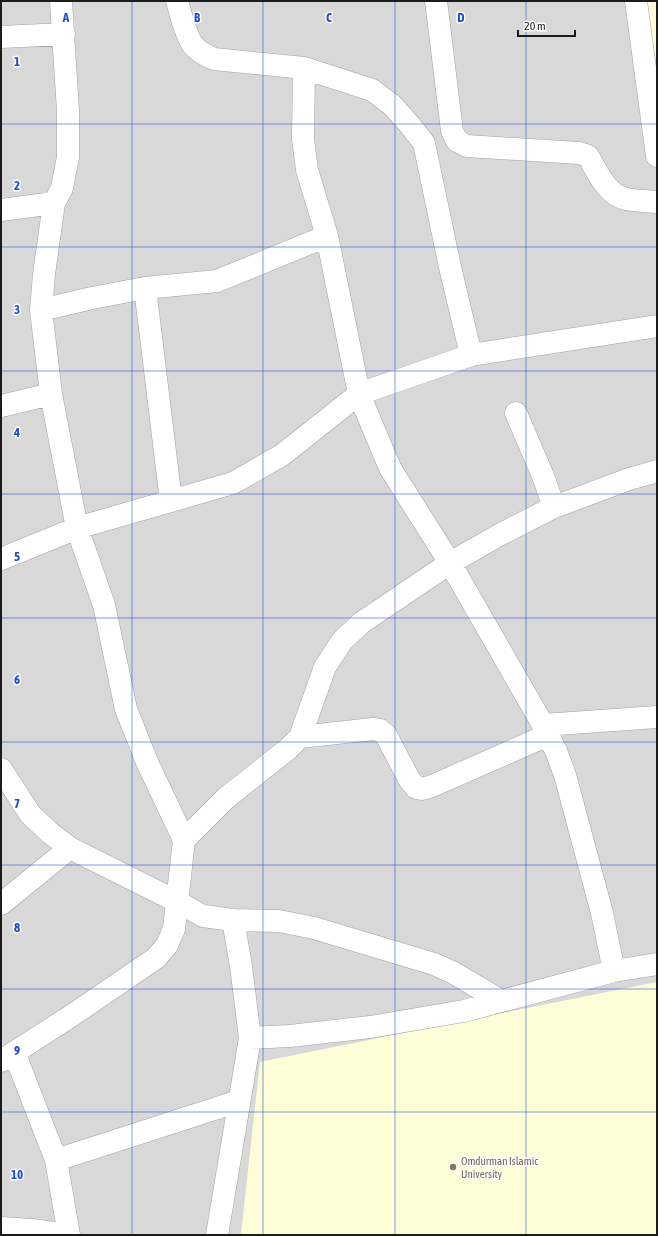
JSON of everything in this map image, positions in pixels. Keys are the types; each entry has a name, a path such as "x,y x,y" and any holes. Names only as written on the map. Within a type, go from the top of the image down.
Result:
{"street":[{"path":"1,1228 69,1235 56,1160 8,1057 156,958 167,945 174,929 184,840 147,762 126,709 104,605 77,528 51,394 41,310 44,274 54,203 62,188 68,157 68,111 61,1"},
{"path":"177,1 186,31 193,46 204,54 214,59 304,68 372,90 392,105 409,124 424,143 450,267 471,355"},
{"path":"436,1 452,131 457,141 467,146 579,154 588,156 602,180 614,194 625,199 657,202"},
{"path":"636,1 657,156"},
{"path":"1,37 64,34"},
{"path":"304,68 303,139 307,170 327,236 359,394 390,468 450,563 546,730 556,751 565,776 602,913 614,971"},
{"path":"1,210 54,203"},
{"path":"41,310 145,288 217,281 327,236"},
{"path":"145,288 171,501"},
{"path":"1,559 77,528 233,483 282,455 359,394 471,355 657,326"},
{"path":"1,406 51,394"},
{"path":"516,413 543,476 554,507"},
{"path":"184,840 226,798 288,749 300,737 325,667 342,641 361,622 450,563 501,534 554,507 629,479 657,471"},
{"path":"300,737 373,729 380,730 386,735 416,788 422,789 432,786 546,730 657,716"},
{"path":"1,769 30,814 50,833 70,848 203,916 233,920 279,921 314,928 434,964 454,973 501,1001"},
{"path":"1,904 70,848"},
{"path":"217,1235 250,1038 241,966 233,920"},
{"path":"250,1038 290,1036 370,1027 464,1012 614,971 657,964"},
{"path":"56,1160 239,1101"}],"shaded area":[{"path":"1,1 641,1 657,120 657,982 260,1062 241,1235 1,1235"},
{"path":"641,1 657,1 657,120"},
{"name":"Omdurman Islamic University","path":"657,982 657,1235 241,1235 260,1062"}],"place":[{"name":"Omdurman Islamic University","path":"453,1167"}]}
